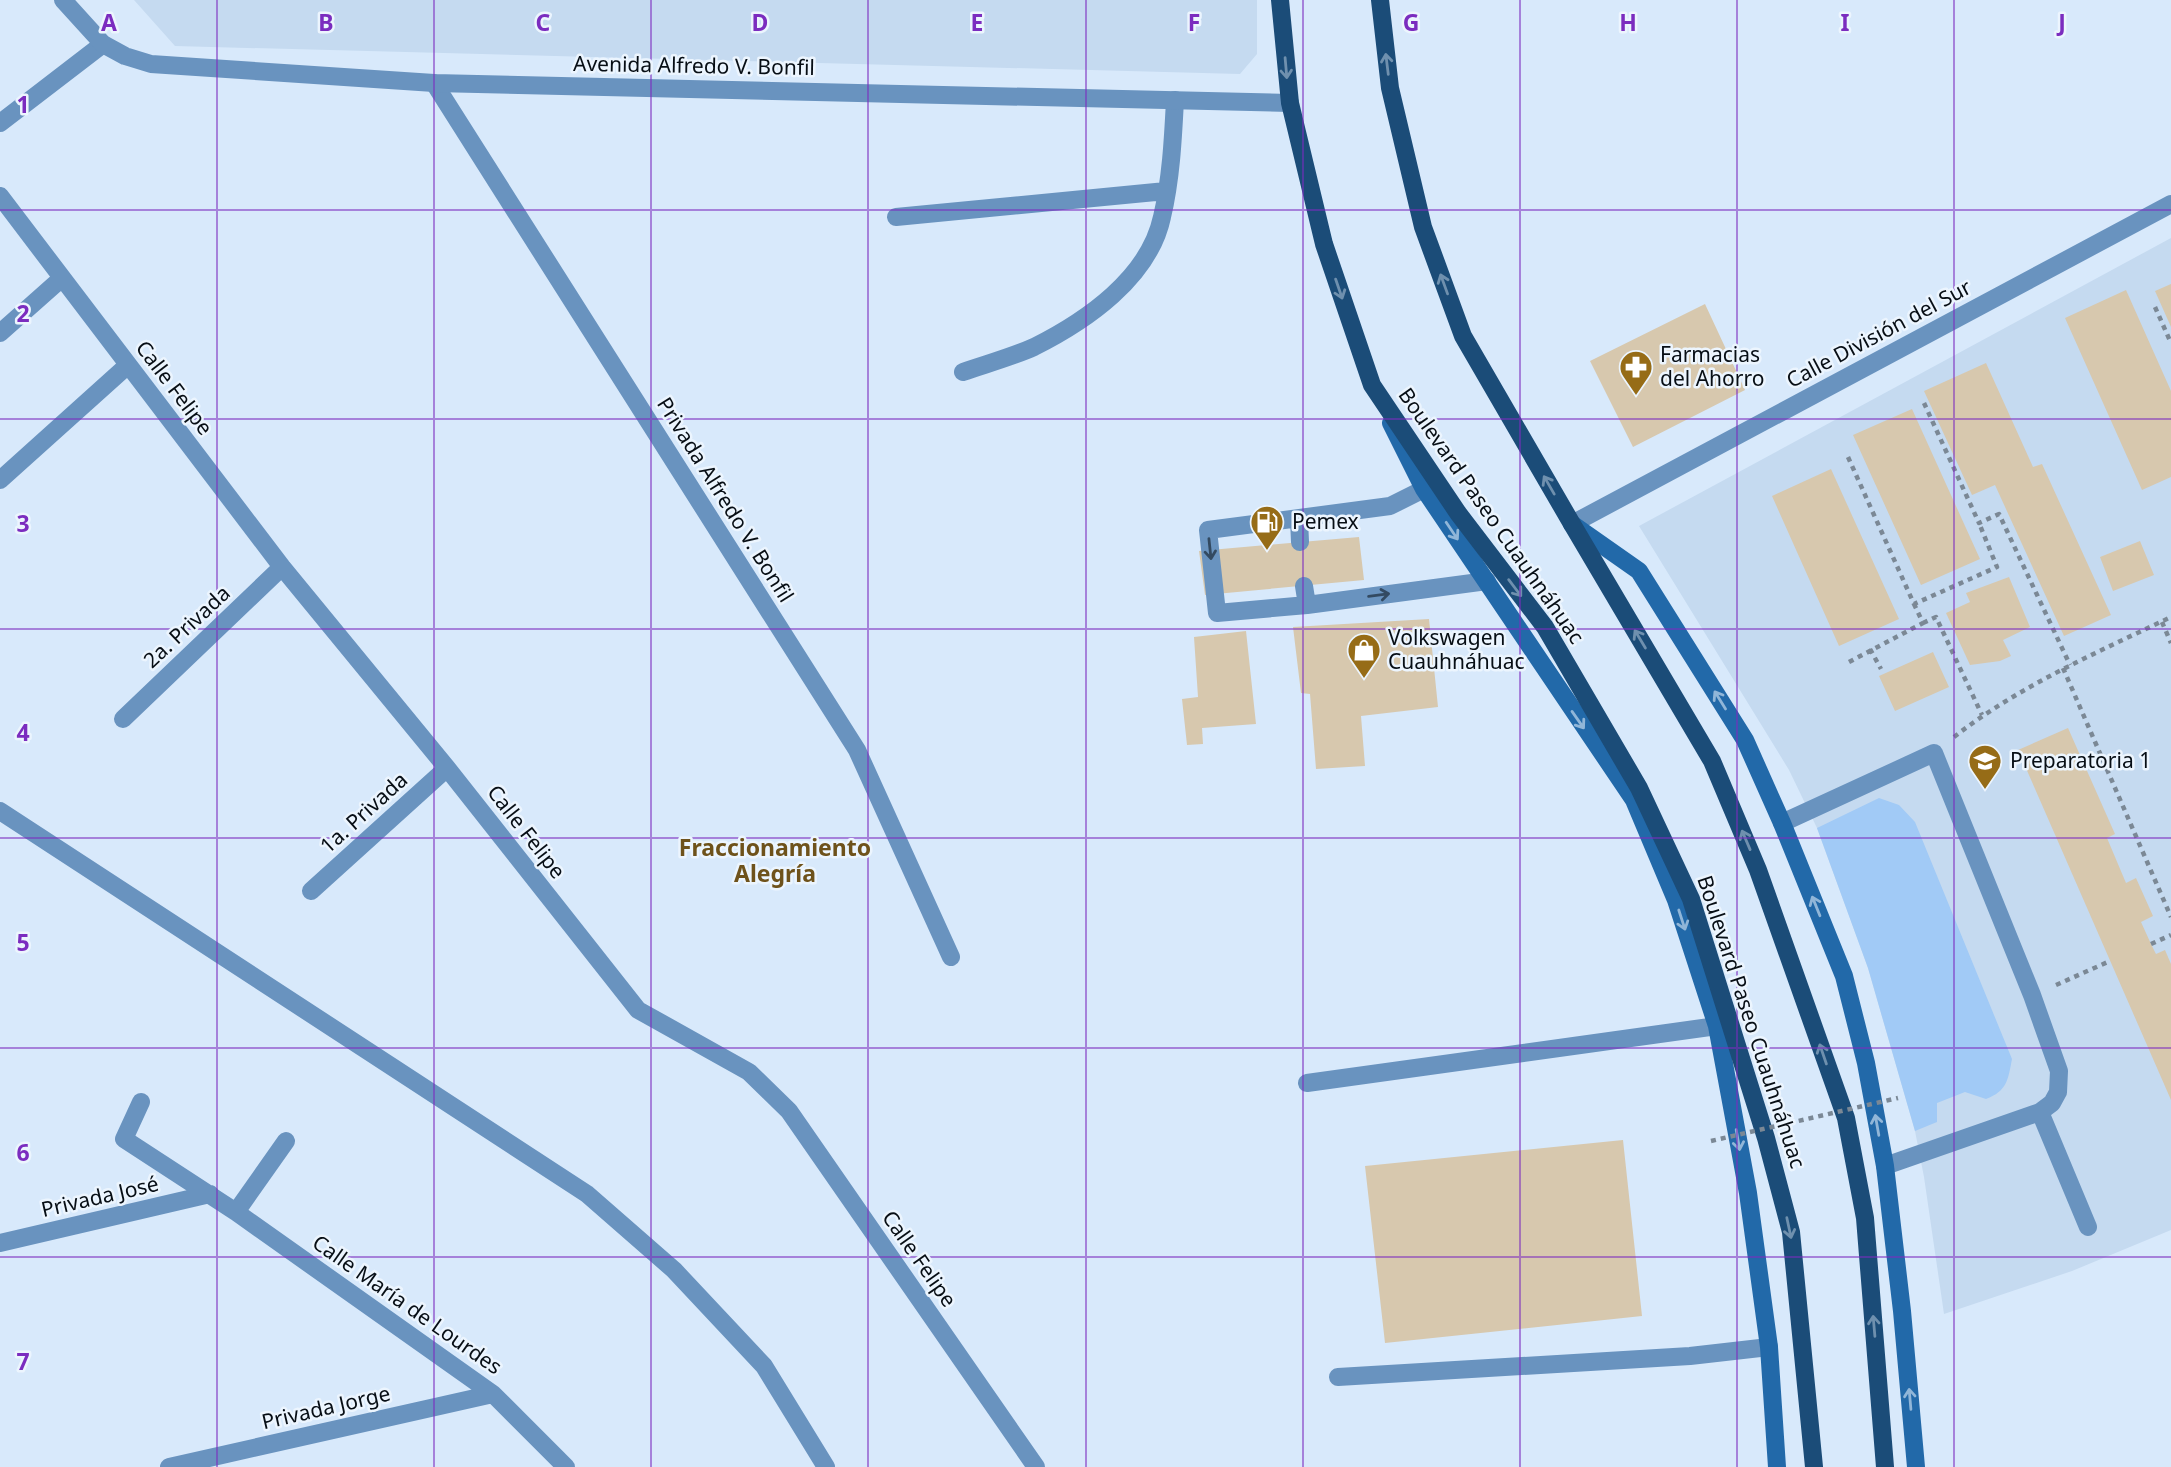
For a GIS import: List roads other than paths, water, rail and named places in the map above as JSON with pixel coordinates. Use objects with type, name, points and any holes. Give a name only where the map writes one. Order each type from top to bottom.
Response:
[{"type":"main road","name":"Boulevard Paseo Cuauhnáhuac","points":[[1280,0],[1290,103],[1324,244],[1372,385],[1424,489],[1634,800],[1676,900],[1717,1026],[1748,1193],[1769,1347],[1777,1467]]},
{"type":"main road","points":[[1380,0],[1390,88],[1427,239],[1463,335],[1712,761],[1758,870],[1846,1118],[1865,1218],[1885,1467]]},
{"type":"main road","name":"Boulevard Paseo Cuauhnáhuac","points":[[1372,385],[1458,513],[1545,628],[1639,788],[1691,898],[1766,1138],[1791,1232],[1814,1467]]},
{"type":"main road","points":[[1572,524],[1639,571],[1745,740],[1782,823],[1843,976],[1866,1063],[1885,1166],[1916,1467]]},
{"type":"street","points":[[0,123],[103,44],[63,0]]},
{"type":"street","name":"Avenida Alfredo V. Bonfil","points":[[103,44],[125,56],[151,64],[433,83],[1290,103]]},
{"type":"street","name":"Privada Alfredo V. Bonfil","points":[[433,83],[857,750],[951,957]]},
{"type":"street","points":[[963,372],[1033,347],[1077,321],[1124,286],[1150,250],[1162,219],[1172,148],[1175,100]]},
{"type":"street","points":[[896,217],[1166,191]]},
{"type":"street","name":"Calle Felipe","points":[[0,196],[282,568],[447,768],[638,1010],[748,1072],[789,1111],[1037,1467]]},
{"type":"street","name":"Calle División del Sur","points":[[1572,524],[2171,204]]},
{"type":"street","points":[[0,333],[62,278]]},
{"type":"street","points":[[0,481],[128,365]]},
{"type":"street","points":[[1424,489],[1390,506],[1208,530],[1217,612],[1307,605],[1487,582]]},
{"type":"street","points":[[1299,519],[1300,542]]},
{"type":"street","name":"2a. Privada","points":[[123,719],[282,568]]},
{"type":"street","points":[[1304,586],[1307,605]]},
{"type":"street","points":[[1782,823],[1934,752],[2032,995],[2059,1071],[2058,1091],[2052,1102],[2040,1112],[1885,1166]]},
{"type":"street","name":"1a. Privada","points":[[311,891],[447,768]]},
{"type":"street","points":[[0,811],[587,1194],[674,1270],[764,1366],[826,1467]]},
{"type":"street","points":[[1307,1083],[1717,1026]]},
{"type":"street","name":"Calle María de Lourdes","points":[[141,1102],[124,1139],[210,1194],[494,1394],[566,1467]]},
{"type":"street","points":[[2040,1112],[2088,1227]]},
{"type":"street","points":[[236,1212],[286,1141]]},
{"type":"street","name":"Privada José","points":[[0,1243],[210,1194]]},
{"type":"street","points":[[1338,1377],[1690,1356],[1769,1347]]},
{"type":"street","name":"Privada Jorge","points":[[169,1467],[494,1394]]},
{"type":"place","name":"Farmacias del Ahorro","points":[[1636,397]]},
{"type":"place","name":"Pemex","points":[[1267,552]]},
{"type":"place","name":"Volkswagen Cuauhnáhuac","points":[[1364,680]]},
{"type":"place","name":"Preparatoria 1","points":[[1985,791]]},
{"type":"district","name":"Fraccionamiento Alegría","points":[[775,861]]}]
